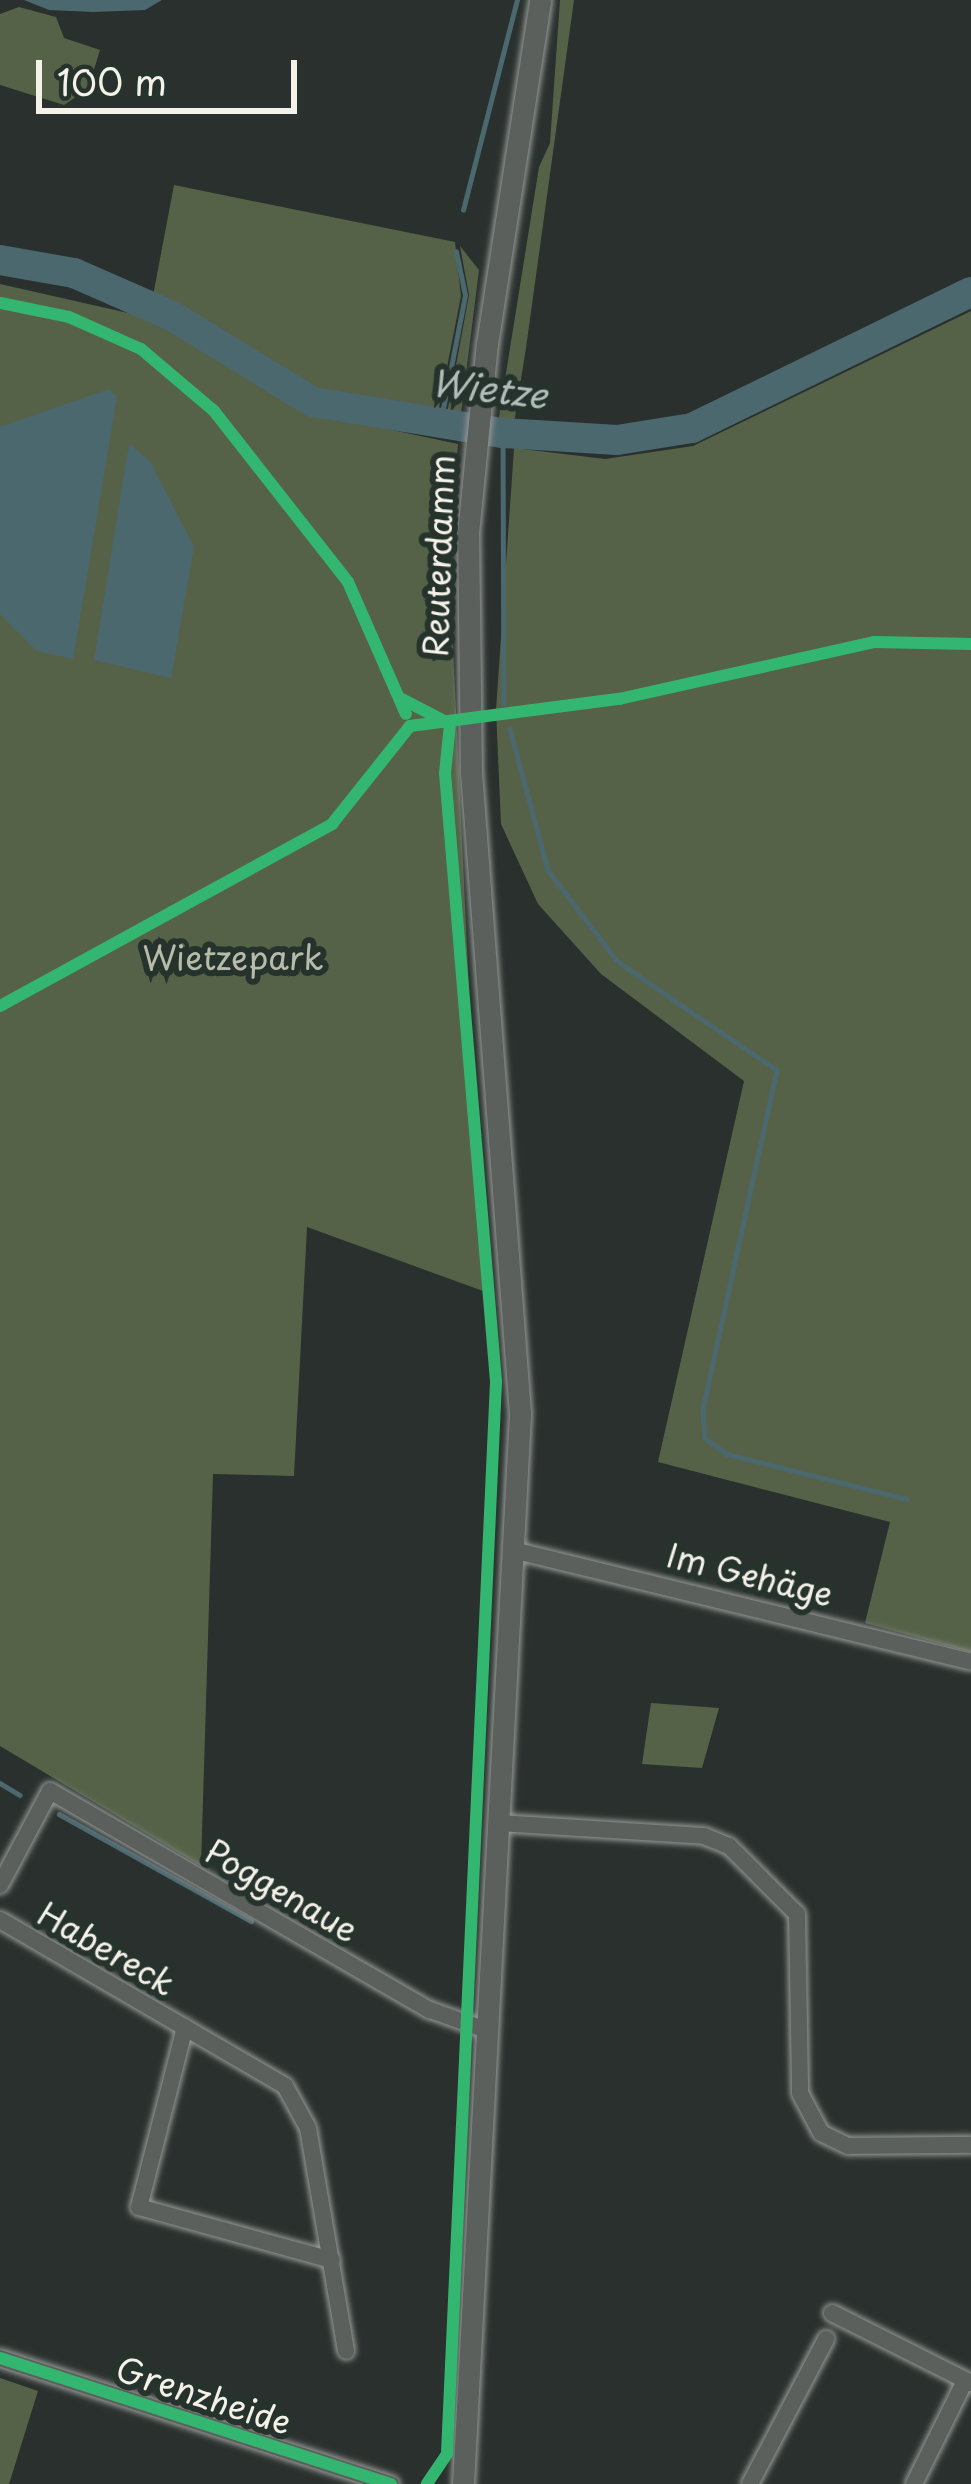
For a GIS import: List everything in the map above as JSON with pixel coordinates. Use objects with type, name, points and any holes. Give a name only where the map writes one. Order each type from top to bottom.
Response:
[{"type":"street","name":"Reuterdamm","points":[[463,2484],[513,1550],[518,1356],[468,700],[473,453],[540,0]]},
{"type":"street","name":"Im Gehäge","points":[[513,1550],[971,1662]]},
{"type":"street","name":"Poggenaue","points":[[0,1885],[50,1791],[430,2010],[486,2030]]},
{"type":"street","points":[[499,1823],[704,1836],[729,1846],[797,1915],[800,2093],[821,2133],[848,2146],[971,2145]]},
{"type":"street","name":"Habereck","points":[[0,1920],[285,2086],[301,2108],[346,2351]]},
{"type":"street","name":"Habereck","points":[[185,2027],[139,2207],[332,2260]]},
{"type":"street","points":[[832,2313],[968,2382],[914,2484]]},
{"type":"street","points":[[750,2484],[826,2339]]},
{"type":"street","name":"Grenzheide","points":[[0,2359],[391,2484]]},
{"type":"green space","points":[[560,0],[574,0],[526,348],[514,423],[498,423],[539,167],[550,143]]},
{"type":"green space","points":[[19,7],[56,17],[64,38],[100,50],[88,89],[64,105],[0,85],[0,14]]},
{"type":"green space","points":[[174,185],[455,242],[461,296],[438,413],[316,395],[152,301]]},
{"type":"green space","points":[[460,246],[479,270],[461,413],[447,414],[469,295]]},
{"type":"green space","name":"Wietzepark","points":[[0,284],[159,320],[303,411],[458,444],[449,561],[483,1291],[307,1227],[294,1476],[213,1474],[201,1866],[0,1746]]},
{"type":"green space","points":[[971,311],[971,1652],[865,1623],[890,1522],[658,1462],[744,1081],[601,974],[538,904],[501,824],[496,710],[514,448],[605,459],[693,446]]},
{"type":"green space","points":[[651,1703],[719,1708],[702,1768],[642,1764]]},
{"type":"green space","points":[[0,2378],[38,2391],[9,2484],[0,2484]]},
{"type":"water","points":[[24,0],[162,0],[145,10],[93,12],[49,10]]},
{"type":"water","points":[[109,389],[117,397],[73,659],[37,651],[0,614],[0,427]]},
{"type":"water","points":[[129,444],[150,461],[194,547],[171,678],[94,660]]},
{"type":"waterway","points":[[463,210],[517,0]]},
{"type":"waterway","points":[[440,424],[465,295],[456,252]]},
{"type":"waterway","name":"Wietze","points":[[0,260],[74,273],[172,316],[313,402],[503,433],[617,440],[692,428],[971,292]]},
{"type":"waterway","points":[[503,433],[504,703]]},
{"type":"waterway","points":[[510,729],[548,870],[617,961],[777,1070],[703,1409],[705,1438],[727,1454],[906,1499]]},
{"type":"waterway","points":[[0,1783],[20,1795]]},
{"type":"waterway","points":[[59,1814],[251,1921]]},
{"type":"cycle path","points":[[0,303],[69,317],[141,349],[214,411],[348,582],[406,714]]},
{"type":"cycle path","points":[[0,1006],[332,824],[410,726],[619,699],[874,642],[971,644]]},
{"type":"cycle path","points":[[400,698],[450,724],[445,773],[496,1382],[447,2454],[427,2484]]},
{"type":"cycle path","points":[[0,2358],[391,2484]]}]
